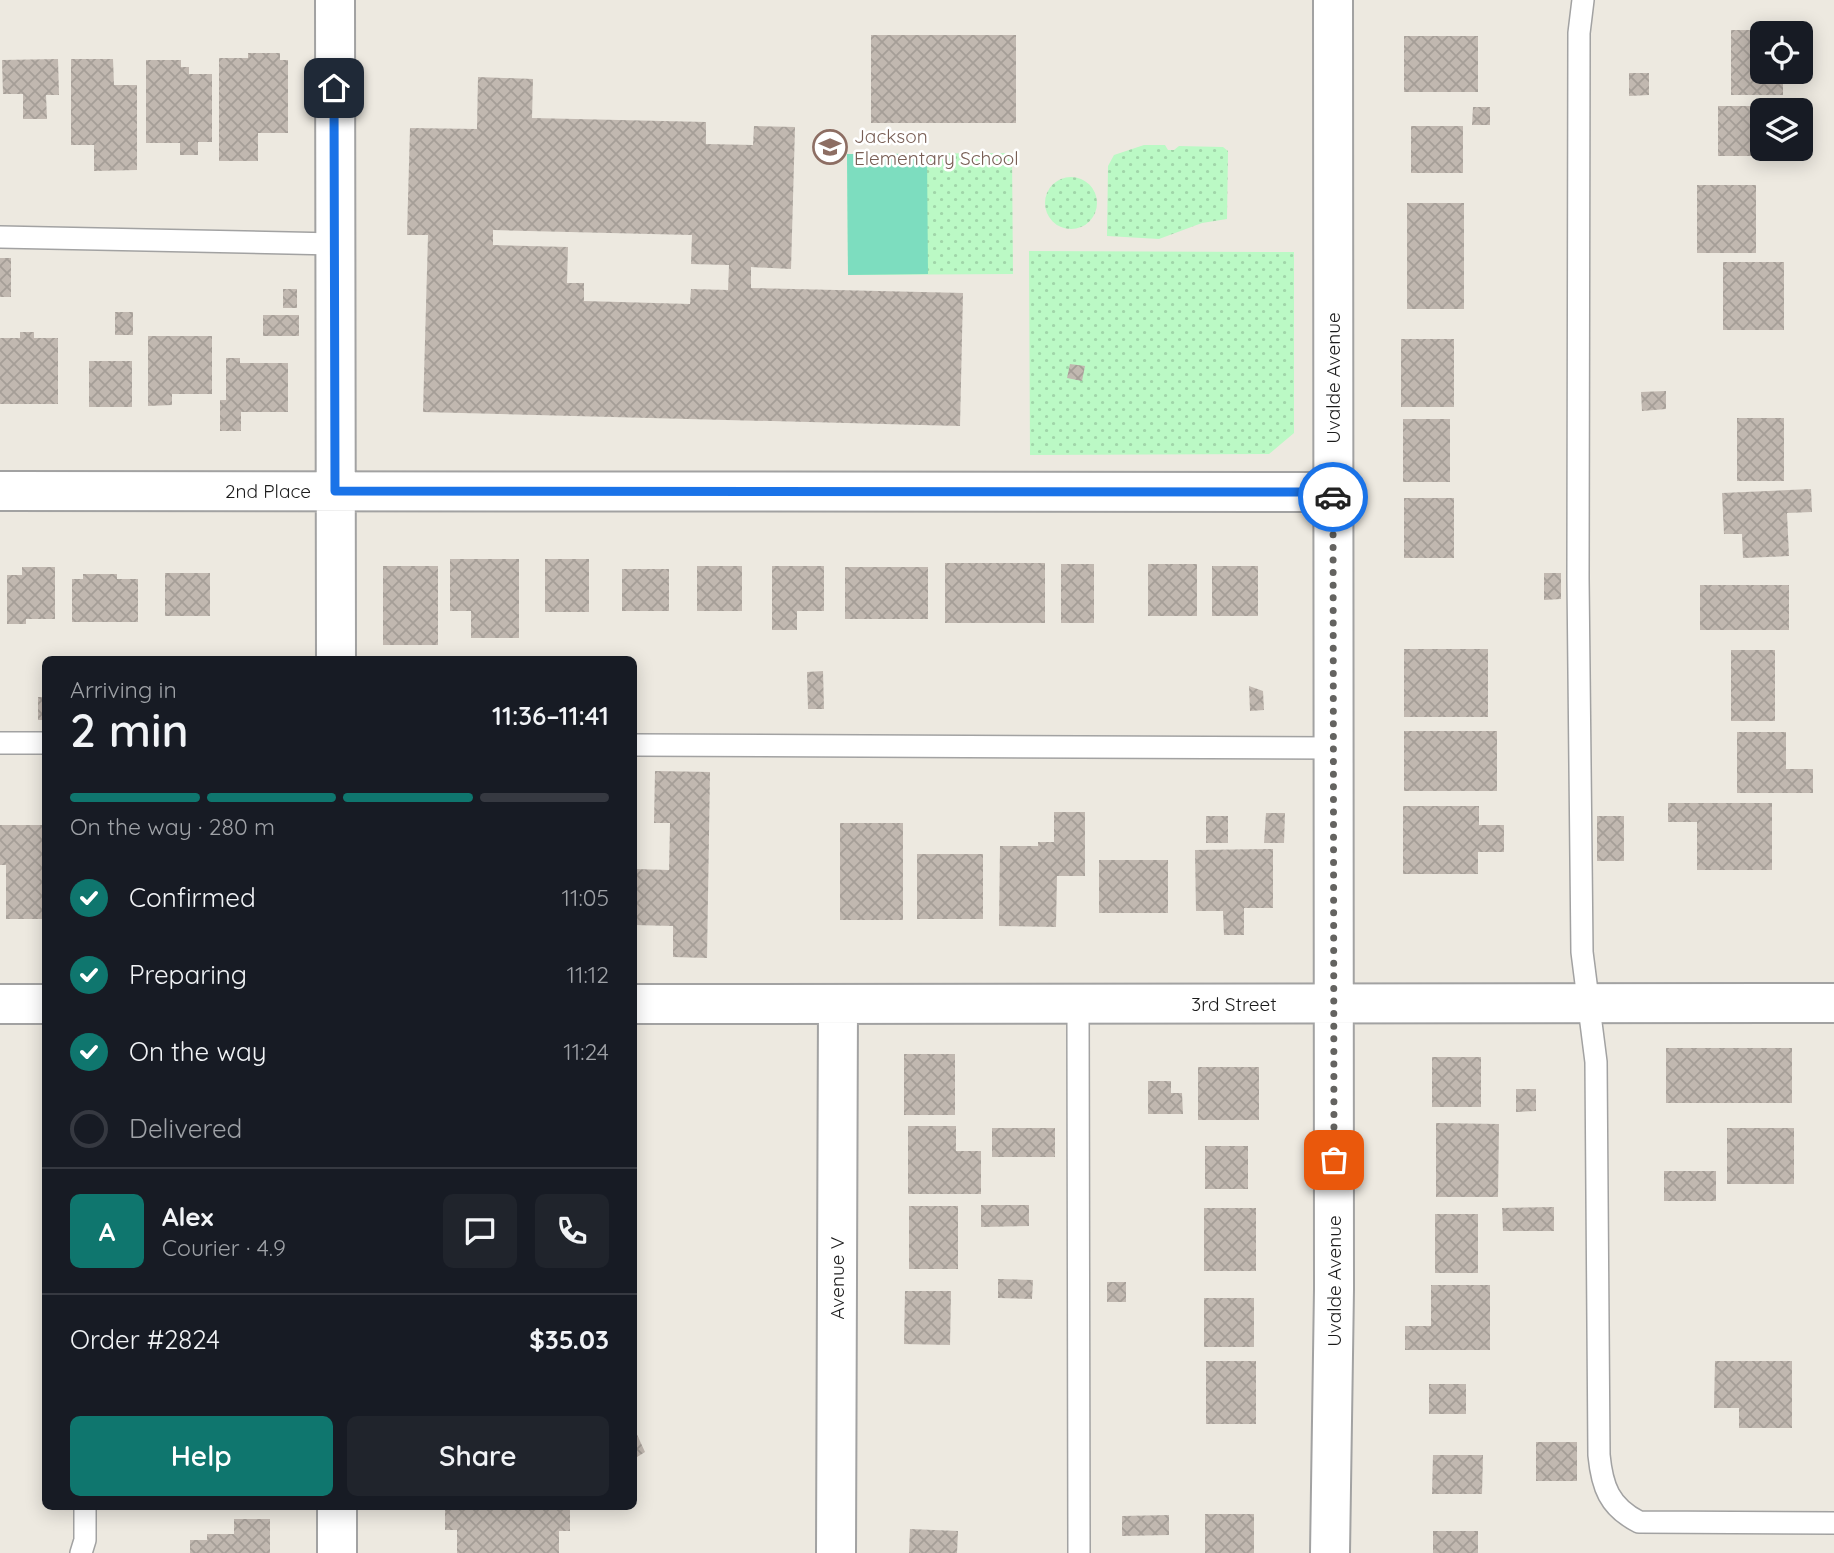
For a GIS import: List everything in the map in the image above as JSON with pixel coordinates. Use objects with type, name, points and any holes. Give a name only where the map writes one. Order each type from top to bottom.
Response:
[{"type":"street","points":[[335,0],[335,656]]},
{"type":"street","name":"Uvalde Avenue","points":[[1330,1553],[1334,1289],[1333,0]]},
{"type":"street","name":"2nd Place","points":[[0,491],[1333,492]]},
{"type":"street","name":"3rd Street","points":[[637,1004],[1834,1003]]},
{"type":"street","points":[[0,1004],[42,1004]]},
{"type":"street","name":"Avenue V","points":[[836,1553],[838,1004]]},
{"type":"street","points":[[337,1510],[337,1553]]},
{"type":"lane","points":[[1583,0],[1579,47],[1578,592],[1582,953],[1591,1003],[1596,1062],[1599,1455],[1602,1481],[1609,1498],[1621,1513],[1639,1522],[1834,1523]]},
{"type":"lane","points":[[0,237],[335,244]]},
{"type":"lane","points":[[0,743],[42,743]]},
{"type":"lane","points":[[637,744],[1334,748]]},
{"type":"lane","points":[[1078,1004],[1079,1553]]},
{"type":"lane","points":[[81,1553],[85,1540],[85,1510]]},
{"type":"green space","points":[[1144,145],[1165,145],[1168,150],[1179,146],[1223,147],[1228,151],[1227,219],[1202,223],[1159,239],[1107,236],[1108,166],[1114,155]]},
{"type":"green space","points":[[1012,153],[1013,274],[848,275],[847,154]]},
{"type":"green space","points":[[847,154],[927,154],[928,274],[848,275]]},
{"type":"green space","points":[[1071,177],[1081,179],[1089,185],[1095,193],[1095,213],[1089,221],[1081,227],[1071,229],[1061,227],[1053,221],[1047,213],[1045,203],[1047,193],[1053,185],[1061,179]]},
{"type":"green space","points":[[1029,251],[1294,252],[1294,433],[1269,454],[1030,455]]},
{"type":"building","points":[[1731,30],[1750,30],[1750,84],[1783,84],[1783,95],[1731,95]]},
{"type":"building","points":[[871,35],[1016,35],[1016,123],[871,123]]},
{"type":"building","points":[[1404,36],[1478,36],[1478,92],[1404,92]]},
{"type":"building","points":[[248,53],[280,53],[280,60],[288,60],[288,133],[258,133],[258,161],[219,161],[219,58],[248,58]]},
{"type":"building","points":[[58,59],[59,95],[46,95],[47,119],[23,119],[23,94],[3,94],[2,60]]},
{"type":"building","points":[[71,59],[113,59],[114,85],[137,85],[137,170],[94,171],[94,145],[71,145]]},
{"type":"building","points":[[146,60],[181,60],[181,67],[189,67],[189,74],[212,74],[212,142],[198,142],[198,155],[180,155],[180,143],[146,143]]},
{"type":"building","points":[[1629,73],[1649,73],[1649,95],[1629,96]]},
{"type":"building","points":[[478,77],[533,79],[532,118],[706,122],[706,144],[753,145],[754,126],[795,127],[791,269],[751,267],[751,288],[963,293],[960,426],[423,412],[428,235],[407,235],[410,128],[477,129]],"holes":[[[493,230],[692,235],[691,264],[729,265],[728,290],[691,289],[690,304],[584,301],[584,283],[567,283],[568,247],[493,245]]]},
{"type":"building","points":[[1718,106],[1750,106],[1750,156],[1718,156]]},
{"type":"building","points":[[1473,107],[1490,107],[1490,125],[1472,125]]},
{"type":"building","points":[[1411,126],[1463,126],[1463,173],[1411,173]]},
{"type":"building","points":[[1697,185],[1756,185],[1756,253],[1697,253]]},
{"type":"building","points":[[1407,203],[1464,203],[1464,309],[1407,309]]},
{"type":"building","points":[[0,258],[11,258],[11,297],[0,297]]},
{"type":"building","points":[[1723,262],[1784,262],[1784,330],[1723,330]]},
{"type":"building","points":[[283,289],[297,289],[297,308],[283,308]]},
{"type":"building","points":[[115,312],[133,312],[133,335],[115,335]]},
{"type":"building","points":[[263,315],[299,315],[299,336],[263,336]]},
{"type":"building","points":[[20,332],[34,332],[34,338],[58,338],[58,404],[0,404],[0,338],[20,338]]},
{"type":"building","points":[[148,336],[212,336],[212,394],[172,394],[172,405],[148,406]]},
{"type":"building","points":[[1401,339],[1454,339],[1454,407],[1401,407]]},
{"type":"building","points":[[226,358],[240,358],[240,363],[288,363],[288,412],[241,412],[241,431],[220,431],[220,400],[226,400]]},
{"type":"building","points":[[89,361],[132,361],[132,407],[89,407]]},
{"type":"building","points":[[1070,364],[1085,366],[1082,381],[1067,378]]},
{"type":"building","points":[[1666,391],[1666,409],[1642,411],[1641,392]]},
{"type":"building","points":[[1737,418],[1784,418],[1784,481],[1737,481]]},
{"type":"building","points":[[1403,419],[1450,419],[1450,482],[1403,482]]},
{"type":"building","points":[[1811,489],[1812,512],[1787,513],[1789,556],[1743,558],[1742,534],[1724,534],[1722,493]]},
{"type":"building","points":[[1404,498],[1454,498],[1454,558],[1404,558]]},
{"type":"building","points":[[450,559],[519,559],[519,638],[471,638],[471,611],[450,611]]},
{"type":"building","points":[[545,559],[589,559],[589,612],[545,612]]},
{"type":"building","points":[[945,563],[1045,563],[1045,623],[945,623]]},
{"type":"building","points":[[1061,564],[1094,564],[1094,623],[1061,623]]},
{"type":"building","points":[[1148,564],[1197,564],[1197,616],[1148,616]]},
{"type":"building","points":[[383,566],[438,566],[438,645],[383,645]]},
{"type":"building","points":[[697,566],[742,566],[742,611],[697,611]]},
{"type":"building","points":[[772,566],[824,566],[824,611],[797,611],[797,630],[772,630]]},
{"type":"building","points":[[1212,566],[1258,566],[1258,616],[1212,616]]},
{"type":"building","points":[[22,567],[55,567],[55,619],[26,619],[26,624],[7,624],[7,575],[22,575]]},
{"type":"building","points":[[845,567],[928,567],[928,619],[845,619]]},
{"type":"building","points":[[622,569],[669,569],[669,611],[622,611]]},
{"type":"building","points":[[165,573],[210,573],[210,616],[165,616]]},
{"type":"building","points":[[1544,573],[1561,573],[1561,599],[1544,600]]},
{"type":"building","points":[[83,574],[117,574],[117,579],[138,579],[138,622],[72,622],[72,579],[83,579]]},
{"type":"building","points":[[1700,585],[1789,585],[1789,630],[1700,630]]},
{"type":"building","points":[[1404,649],[1488,649],[1488,717],[1404,717]]},
{"type":"building","points":[[1731,650],[1775,650],[1775,721],[1731,721]]},
{"type":"building","points":[[823,671],[824,709],[808,709],[807,672]]},
{"type":"building","points":[[1249,686],[1263,691],[1264,710],[1250,711]]},
{"type":"building","points":[[38,697],[42,697],[42,720],[38,720]]},
{"type":"building","points":[[1404,731],[1497,731],[1497,791],[1404,791]]},
{"type":"building","points":[[1737,732],[1786,732],[1786,769],[1813,769],[1813,793],[1737,793]]},
{"type":"building","points":[[655,771],[710,772],[707,958],[673,957],[673,926],[637,925],[637,869],[669,870],[670,823],[654,823]]},
{"type":"building","points":[[1668,803],[1772,803],[1772,870],[1697,870],[1697,822],[1668,822]]},
{"type":"building","points":[[1403,806],[1479,806],[1479,825],[1504,825],[1504,852],[1478,852],[1478,874],[1403,874]]},
{"type":"building","points":[[1054,812],[1085,812],[1085,876],[1057,876],[1056,927],[999,926],[1000,846],[1038,846],[1038,842],[1054,842]]},
{"type":"building","points":[[1266,813],[1285,813],[1284,843],[1264,843]]},
{"type":"building","points":[[1206,816],[1228,816],[1228,843],[1206,843]]},
{"type":"building","points":[[1597,816],[1624,816],[1624,861],[1597,861]]},
{"type":"building","points":[[840,823],[903,823],[903,920],[840,920]]},
{"type":"building","points":[[0,825],[42,825],[42,919],[6,919],[6,865],[0,865]]},
{"type":"building","points":[[1273,849],[1273,908],[1244,908],[1244,935],[1224,935],[1223,911],[1196,911],[1195,850]]},
{"type":"building","points":[[917,854],[983,854],[983,919],[917,919]]},
{"type":"building","points":[[1099,860],[1168,860],[1168,913],[1099,913]]},
{"type":"building","points":[[1666,1048],[1792,1048],[1792,1103],[1666,1103]]},
{"type":"building","points":[[904,1054],[955,1054],[955,1115],[904,1115]]},
{"type":"building","points":[[1432,1057],[1481,1057],[1481,1107],[1432,1107]]},
{"type":"building","points":[[1198,1067],[1259,1067],[1259,1120],[1198,1120]]},
{"type":"building","points":[[1148,1081],[1171,1081],[1171,1093],[1182,1093],[1183,1114],[1148,1114]]},
{"type":"building","points":[[1516,1089],[1536,1089],[1536,1111],[1516,1112]]},
{"type":"building","points":[[1436,1123],[1499,1124],[1498,1197],[1436,1197]]},
{"type":"building","points":[[908,1126],[956,1126],[956,1151],[981,1151],[981,1194],[908,1194]]},
{"type":"building","points":[[992,1128],[1055,1128],[1055,1157],[992,1157]]},
{"type":"building","points":[[1727,1128],[1794,1128],[1794,1184],[1727,1184]]},
{"type":"building","points":[[1205,1146],[1248,1146],[1248,1189],[1205,1189]]},
{"type":"building","points":[[1664,1171],[1716,1171],[1716,1201],[1664,1201]]},
{"type":"building","points":[[981,1205],[1029,1205],[1029,1226],[981,1227]]},
{"type":"building","points":[[909,1206],[958,1206],[958,1269],[909,1269]]},
{"type":"building","points":[[1554,1207],[1554,1231],[1503,1231],[1502,1208]]},
{"type":"building","points":[[1204,1208],[1256,1208],[1256,1271],[1204,1271]]},
{"type":"building","points":[[1435,1214],[1478,1214],[1478,1273],[1435,1273]]},
{"type":"building","points":[[998,1279],[1033,1280],[1032,1299],[998,1298]]},
{"type":"building","points":[[1107,1282],[1126,1282],[1126,1302],[1107,1302]]},
{"type":"building","points":[[1431,1285],[1490,1285],[1490,1350],[1405,1350],[1405,1326],[1431,1326]]},
{"type":"building","points":[[905,1291],[951,1291],[950,1345],[904,1344]]},
{"type":"building","points":[[1204,1298],[1254,1298],[1254,1347],[1204,1347]]},
{"type":"building","points":[[1206,1361],[1256,1361],[1256,1424],[1206,1424]]},
{"type":"building","points":[[1715,1361],[1792,1361],[1792,1428],[1739,1428],[1739,1408],[1714,1408]]},
{"type":"building","points":[[1429,1384],[1466,1384],[1466,1414],[1429,1414]]},
{"type":"building","points":[[637,1435],[645,1452],[637,1457]]},
{"type":"building","points":[[1536,1442],[1577,1442],[1577,1481],[1536,1481]]},
{"type":"building","points":[[1433,1455],[1483,1455],[1482,1494],[1432,1494]]},
{"type":"building","points":[[445,1510],[570,1510],[570,1531],[559,1531],[559,1553],[457,1553],[457,1530],[445,1530]]},
{"type":"building","points":[[1205,1514],[1254,1514],[1254,1553],[1205,1553]]},
{"type":"building","points":[[1169,1515],[1169,1535],[1122,1536],[1122,1516]]},
{"type":"building","points":[[234,1519],[270,1519],[270,1553],[190,1553],[190,1540],[207,1540],[207,1534],[234,1534]]},
{"type":"building","points":[[910,1529],[958,1531],[957,1553],[909,1553]]},
{"type":"building","points":[[1433,1531],[1478,1531],[1478,1553],[1433,1553]]},
{"type":"way so far","points":[[1333,497],[1334,1160]]},
{"type":"place","name":"Jackson Elementary School","points":[[830,147]]},
{"type":"route","points":[[334,88],[335,491],[1333,492],[1333,497]]}]
